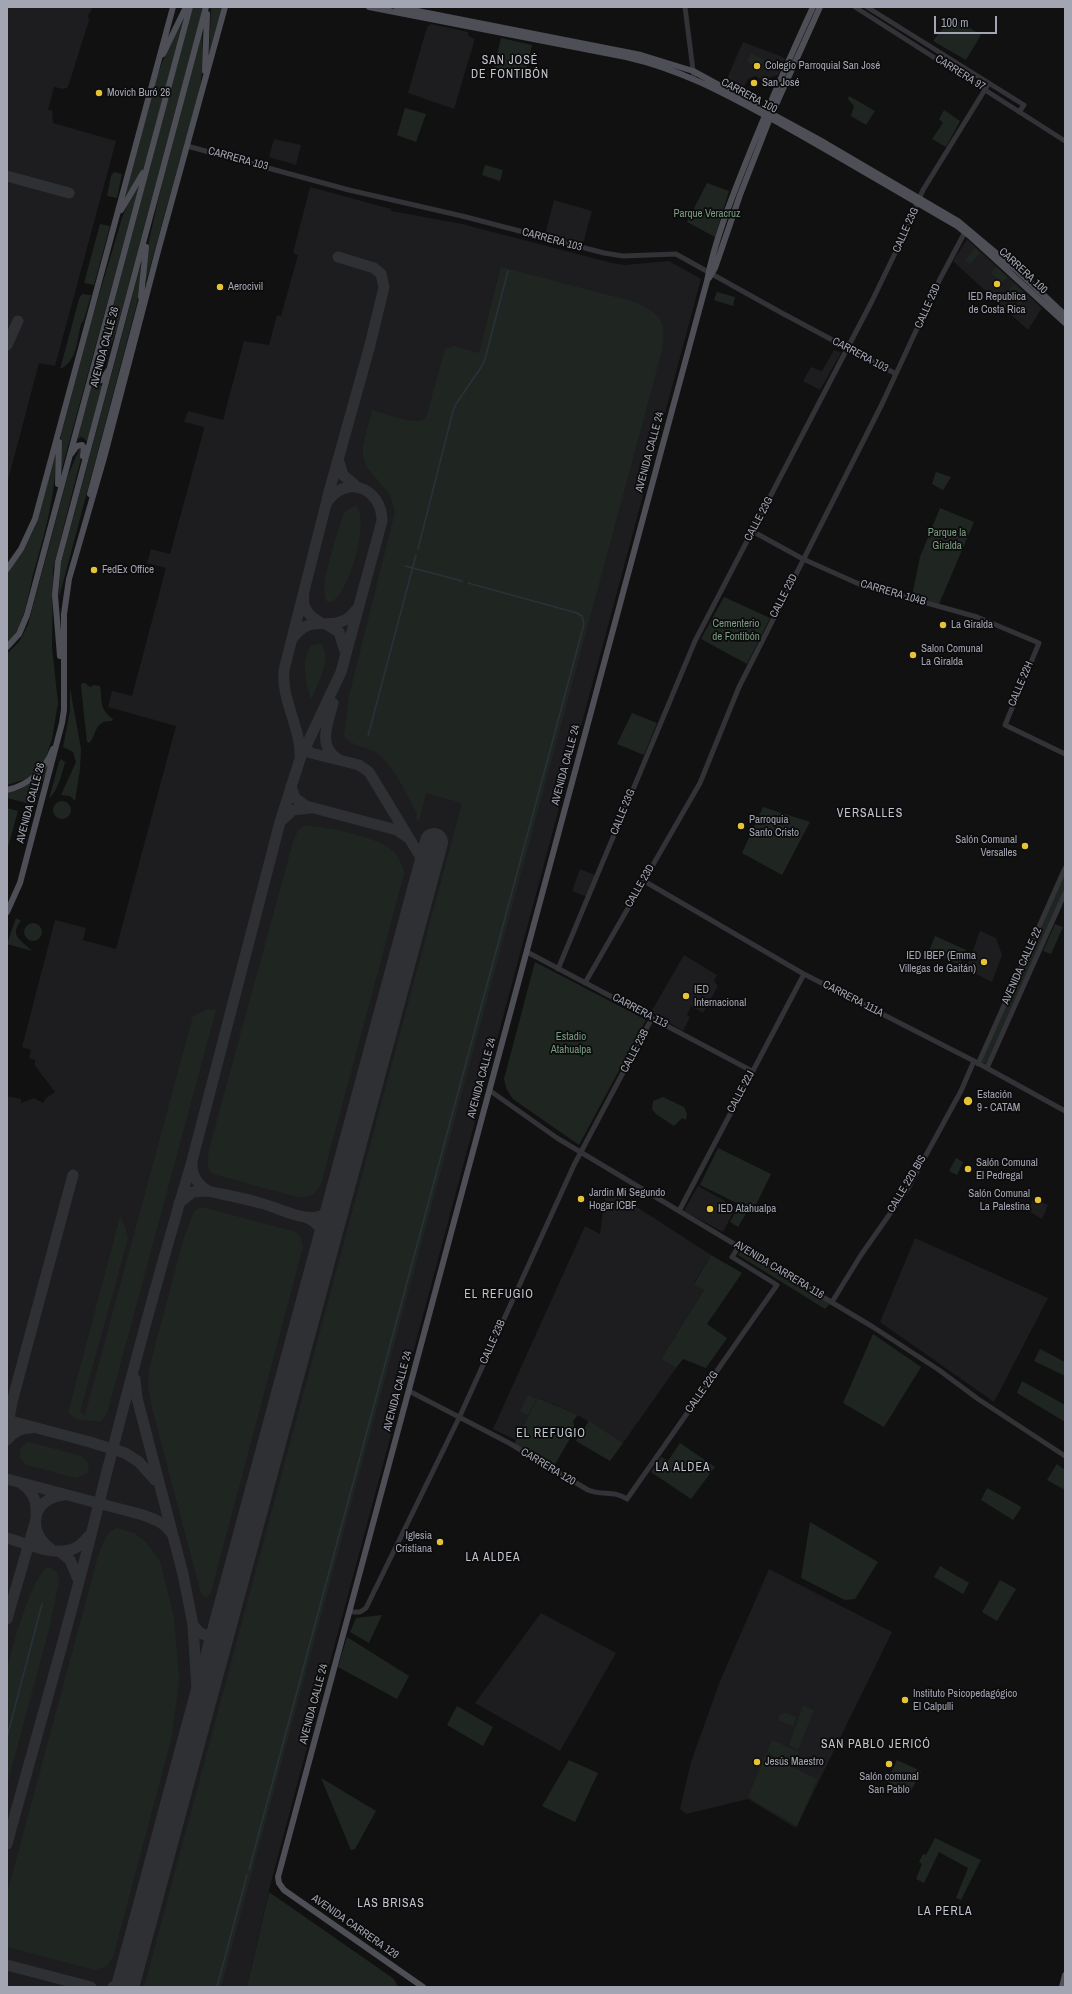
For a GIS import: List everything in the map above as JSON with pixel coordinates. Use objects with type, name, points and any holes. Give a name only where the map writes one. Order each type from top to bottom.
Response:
[{"type":"main road","name":"AVENIDA CALLE 26","points":[[7,569],[21,549],[32,528],[59,434],[173,7]]},
{"type":"main road","points":[[156,70],[186,7]]},
{"type":"main road","name":"AVENIDA CALLE 26","points":[[7,647],[19,634],[25,622],[190,7]]},
{"type":"main road","name":"AVENIDA CALLE 26","points":[[64,696],[55,605],[55,575],[154,199],[207,7]]},
{"type":"main road","points":[[203,88],[207,7]]},
{"type":"main road","name":"AVENIDA CALLE 26","points":[[81,533],[102,464],[225,7]]},
{"type":"main road","name":"CARRERA 100","points":[[370,7],[640,60],[693,74]]},
{"type":"main road","name":"CARRERA 100","points":[[397,7],[641,55],[693,74],[769,115],[966,229],[1020,273],[1065,315]]},
{"type":"main road","name":"AVENIDA CALLE 24","points":[[769,115],[812,7]]},
{"type":"main road","name":"AVENIDA CALLE 24","points":[[278,1881],[707,281],[734,192],[820,7]]},
{"type":"main road","points":[[113,232],[123,206],[148,165]]},
{"type":"main road","points":[[138,313],[143,286],[144,253],[154,199]]},
{"type":"main road","name":"CARRERA 100","points":[[966,229],[1065,323]]},
{"type":"main road","name":"AVENIDA CALLE 26","points":[[7,912],[20,883],[60,734],[64,696],[64,602],[99,456],[138,313],[158,252]]},
{"type":"main road","points":[[103,330],[95,375],[96,380],[102,380],[111,364]]},
{"type":"main road","points":[[55,506],[58,479],[59,434]]},
{"type":"main road","points":[[67,461],[77,446],[84,446],[80,478]]},
{"type":"main road","points":[[7,790],[17,787],[35,776],[49,758],[60,734]]},
{"type":"main road","name":"AVENIDA CARRERA 129","points":[[278,1881],[284,1890],[424,1987]]},
{"type":"main road","points":[[1062,1987],[1065,1975]]},
{"type":"street","points":[[685,7],[693,74]]},
{"type":"street","name":"CARRERA 97","points":[[854,7],[1065,141]]},
{"type":"street","name":"CARRERA 97","points":[[867,7],[1024,105],[1019,112]]},
{"type":"street","name":"CALLE 23G","points":[[558,969],[683,667],[872,301],[918,201],[989,83]]},
{"type":"street","name":"CARRERA 103","points":[[187,146],[349,190],[462,216],[604,253],[623,256],[676,254],[896,374]]},
{"type":"street","name":"CALLE 23D","points":[[584,983],[700,783],[739,687],[896,374],[940,279],[966,229]]},
{"type":"street","name":"CARRERA 104B","points":[[752,532],[803,559],[859,584],[977,617],[1039,643]]},
{"type":"street","name":"CALLE 22H","points":[[1039,643],[1004,725],[1065,754]]},
{"type":"street","name":"AVENIDA CALLE 22","points":[[976,1062],[1065,868]]},
{"type":"street","name":"CARRERA 111A","points":[[644,880],[804,974],[976,1062],[1065,1111]]},
{"type":"street","name":"AVENIDA CALLE 22","points":[[987,1068],[1065,893]]},
{"type":"street","name":"CARRERA 113","points":[[527,952],[752,1072]]},
{"type":"street","name":"CALLE 22J","points":[[679,1211],[804,974]]},
{"type":"street","name":"CALLE 23B","points":[[350,1612],[360,1612],[366,1608],[459,1418],[581,1152],[652,1018]]},
{"type":"street","name":"CALLE 22D BIS","points":[[832,1302],[916,1175],[930,1146],[976,1062]]},
{"type":"street","name":"AVENIDA CARRERA 116","points":[[489,1090],[581,1152],[888,1337],[978,1399],[1065,1456]]},
{"type":"street","name":"CALLE 22G","points":[[627,1499],[777,1285],[732,1256],[739,1246]]},
{"type":"street","name":"CARRERA 120","points":[[409,1391],[509,1443],[588,1490],[599,1493],[617,1493],[627,1499]]},
{"type":"shaded area","points":[[7,7],[93,7],[88,16],[89,20],[68,87],[64,89],[54,87],[48,110],[52,110],[53,123],[116,141],[55,366],[39,363],[7,484]]},
{"type":"shaded area","points":[[431,24],[468,32],[468,35],[474,39],[454,109],[408,93],[427,27]]},
{"type":"shaded area","name":"Colegio Parroquial San José","points":[[743,42],[785,58],[778,75],[762,80],[755,76],[748,79],[744,87],[738,89],[725,83]]},
{"type":"shaded area","points":[[274,139],[301,145],[296,165],[269,157]]},
{"type":"shaded area","points":[[310,187],[391,209],[391,211],[462,224],[612,263],[625,265],[669,261],[701,279],[271,1882],[247,1987],[7,1987],[7,1096],[21,1099],[21,1103],[34,1098],[43,1103],[46,1098],[55,1092],[35,1066],[35,1060],[29,1058],[31,1050],[22,1047],[55,920],[86,928],[83,940],[116,949],[176,726],[108,707],[112,691],[132,696],[166,568],[147,563],[151,549],[170,554],[204,429],[204,427],[184,422],[188,411],[223,420],[244,341],[269,345],[277,315],[281,316],[298,255],[293,253]]},
{"type":"shaded area","points":[[554,200],[592,211],[583,244],[549,235],[546,231]]},
{"type":"shaded area","name":"IED Republica de Costa Rica","points":[[967,239],[1042,308],[1028,330],[953,261]]},
{"type":"shaded area","points":[[834,350],[841,353],[820,390],[803,381],[811,367],[822,371]]},
{"type":"shaded area","points":[[580,869],[595,875],[587,897],[572,891]]},
{"type":"shaded area","name":"IED IBEP (Emma Villegas de Gaitán)","points":[[980,931],[996,938],[1002,955],[992,982],[966,969]]},
{"type":"shaded area","name":"IED Internacional","points":[[684,955],[717,975],[714,981],[718,986],[703,1013],[691,1006],[687,1015],[690,1017],[683,1031],[651,1012]]},
{"type":"shaded area","name":"IED Atahualpa","points":[[698,1186],[736,1207],[723,1232],[684,1211]]},
{"type":"shaded area","points":[[606,1187],[711,1255],[694,1283],[704,1290],[661,1359],[676,1368],[623,1443],[578,1415],[539,1398],[516,1440],[493,1429],[585,1226],[600,1234]]},
{"type":"shaded area","points":[[1033,1199],[1048,1205],[1042,1219],[1028,1211]]},
{"type":"shaded area","points":[[915,1238],[1048,1298],[994,1402],[880,1322]]},
{"type":"shaded area","points":[[769,1569],[892,1632],[796,1828],[748,1799],[686,1814],[680,1809],[691,1762],[720,1681]]},
{"type":"shaded area","points":[[541,1613],[616,1653],[560,1751],[475,1703]]},
{"type":"green space","points":[[193,7],[203,7],[117,328],[98,378],[97,376],[111,313]]},
{"type":"green space","points":[[211,7],[222,7],[209,55]]},
{"type":"green space","points":[[952,17],[981,35],[966,60],[933,41]]},
{"type":"green space","points":[[184,19],[144,168],[123,200],[158,73],[166,53]]},
{"type":"green space","points":[[202,29],[203,64],[200,88],[146,281],[146,254],[165,170]]},
{"type":"green space","points":[[501,38],[532,45],[524,79],[493,71]]},
{"type":"green space","points":[[751,53],[764,60],[760,68],[747,62]]},
{"type":"green space","points":[[849,96],[875,111],[866,125],[851,116],[854,106],[848,99]]},
{"type":"green space","points":[[405,108],[426,114],[416,142],[397,135]]},
{"type":"green space","points":[[944,110],[960,121],[946,147],[932,139],[943,123],[939,119]]},
{"type":"green space","points":[[485,165],[503,170],[500,181],[482,175]]},
{"type":"green space","points":[[114,172],[122,174],[117,198],[107,196],[111,176]]},
{"type":"green space","points":[[140,183],[61,472],[61,435],[91,322],[122,218],[129,201]]},
{"type":"green space","name":"Parque Veracruz","points":[[707,183],[729,191],[715,237],[687,222]]},
{"type":"green space","points":[[100,224],[110,226],[94,285],[84,283]]},
{"type":"green space","points":[[975,248],[980,253],[970,264],[965,260]]},
{"type":"green space","points":[[141,264],[140,289],[136,307],[59,598],[60,567]]},
{"type":"green space","points":[[501,267],[635,302],[645,307],[658,316],[661,322],[664,335],[661,354],[221,1987],[144,1987],[462,803],[426,793],[419,821],[416,819],[417,813],[397,776],[387,762],[378,753],[352,743],[344,736],[349,696],[395,512],[390,495],[367,467],[363,455],[363,445],[372,410],[408,420],[415,421],[426,418],[445,349],[454,346],[479,353]]},
{"type":"green space","points":[[996,267],[1007,277],[1002,283],[991,273]]},
{"type":"green space","points":[[1014,284],[1027,296],[1020,304],[1007,292]]},
{"type":"green space","points":[[717,292],[735,297],[733,306],[714,300]]},
{"type":"green space","points":[[82,294],[91,295],[84,320],[81,324],[73,356],[66,366],[60,369],[79,299]]},
{"type":"green space","points":[[92,381],[97,386],[103,385],[88,442],[82,437],[76,439]]},
{"type":"green space","points":[[80,448],[82,449],[82,454],[53,569],[52,647],[58,703],[52,739],[44,763],[29,778],[7,785],[7,654],[19,642],[28,625],[68,475]]},
{"type":"green space","points":[[56,453],[52,500],[27,603],[17,630],[7,646],[7,572],[23,552],[35,527]]},
{"type":"green space","points":[[936,472],[951,477],[943,490],[932,484]]},
{"type":"green space","points":[[355,506],[357,507],[360,516],[361,528],[355,558],[350,573],[338,596],[331,602],[328,602],[325,596],[326,574],[333,546],[343,515],[347,510]]},
{"type":"green space","name":"Parque la Giralda","points":[[940,508],[974,522],[939,604],[912,596],[920,557]]},
{"type":"green space","name":"Cementerio de Fontibón","points":[[724,597],[770,618],[747,664],[701,639]]},
{"type":"green space","points":[[320,643],[324,648],[325,662],[311,699],[306,679],[305,665],[311,646]]},
{"type":"green space","points":[[82,683],[85,683],[90,687],[94,685],[100,686],[103,708],[113,719],[112,721],[102,723],[99,726],[89,743],[87,742],[81,686]]},
{"type":"green space","points":[[70,688],[81,749],[80,769],[75,801],[70,796],[61,795],[76,762],[73,752],[63,747],[70,711]]},
{"type":"green space","points":[[632,713],[657,723],[644,755],[617,744]]},
{"type":"green space","points":[[54,756],[42,782],[35,805],[7,798],[7,793],[22,788],[35,780]]},
{"type":"green space","points":[[61,759],[65,762],[61,777],[55,791],[49,799],[59,762]]},
{"type":"green space","points":[[62,801],[68,804],[71,810],[68,816],[62,819],[56,816],[53,810],[56,804]]},
{"type":"green space","points":[[763,807],[810,822],[782,875],[742,853]]},
{"type":"green space","points":[[7,808],[18,811],[7,851]]},
{"type":"green space","points":[[305,826],[314,826],[348,832],[381,844],[392,850],[397,856],[403,867],[404,874],[321,1184],[314,1194],[301,1198],[213,1174],[210,1171],[208,1159],[211,1142],[293,842],[298,830]]},
{"type":"green space","points":[[1065,872],[1065,889],[986,1064],[981,1062]]},
{"type":"green space","points":[[16,918],[21,921],[17,926],[16,934],[18,938],[32,951],[7,944]]},
{"type":"green space","points":[[29,923],[37,923],[42,928],[40,939],[37,941],[29,941],[24,936],[24,928]]},
{"type":"green space","points":[[1055,924],[1063,927],[1051,954],[1043,951]]},
{"type":"green space","points":[[935,936],[966,950],[960,965],[929,951]]},
{"type":"green space","name":"Estadio Atahualpa","points":[[535,962],[646,1020],[579,1145],[513,1099],[507,1090],[504,1079]]},
{"type":"green space","points":[[208,1009],[216,1010],[108,1410],[105,1417],[99,1422],[77,1419],[68,1413],[120,1217],[128,1238],[80,1412],[85,1415],[193,1016]]},
{"type":"green space","points":[[663,1097],[684,1107],[687,1114],[686,1120],[682,1118],[674,1126],[656,1114],[652,1109],[653,1101]]},
{"type":"green space","points":[[718,1148],[771,1174],[753,1211],[700,1185]]},
{"type":"green space","points":[[956,1158],[963,1162],[957,1175],[949,1171]]},
{"type":"green space","points":[[201,1207],[293,1231],[300,1236],[303,1247],[211,1592],[207,1597],[203,1595],[200,1590],[152,1408],[148,1384],[150,1365],[184,1237],[194,1212]]},
{"type":"green space","points":[[738,1207],[747,1212],[738,1227],[730,1222]]},
{"type":"green space","points":[[741,1251],[830,1304],[825,1309],[738,1255]]},
{"type":"green space","points":[[711,1255],[742,1273],[707,1324],[727,1338],[706,1368],[683,1359],[676,1368],[661,1359],[704,1290],[694,1284]]},
{"type":"green space","points":[[873,1334],[921,1367],[884,1427],[843,1403]]},
{"type":"green space","points":[[1040,1349],[1065,1362],[1065,1376],[1034,1361]]},
{"type":"green space","points":[[1022,1381],[1065,1405],[1065,1422],[1017,1393]]},
{"type":"green space","points":[[528,1395],[536,1399],[528,1415],[520,1411]]},
{"type":"green space","points":[[538,1398],[578,1415],[573,1421],[575,1430],[554,1466],[514,1444]]},
{"type":"green space","points":[[589,1421],[623,1443],[610,1461],[576,1441]]},
{"type":"green space","points":[[28,1442],[82,1456],[89,1464],[87,1474],[76,1478],[27,1465],[22,1460],[20,1453],[22,1447]]},
{"type":"green space","points":[[680,1443],[715,1467],[691,1499],[651,1472],[661,1457],[668,1461]]},
{"type":"green space","points":[[1057,1464],[1065,1470],[1065,1490],[1047,1480]]},
{"type":"green space","points":[[987,1488],[1020,1506],[1021,1508],[1013,1520],[981,1500]]},
{"type":"green space","points":[[810,1522],[878,1562],[855,1599],[845,1600],[801,1578]]},
{"type":"green space","points":[[117,1528],[134,1533],[147,1543],[160,1561],[174,1617],[179,1680],[172,1736],[113,1957],[107,1966],[95,1970],[7,1947],[7,1894],[101,1548],[112,1530]]},
{"type":"green space","points":[[940,1566],[969,1583],[963,1594],[934,1577]]},
{"type":"green space","points":[[48,1567],[57,1572],[59,1582],[48,1633],[7,1785],[6,1702],[8,1665],[22,1616],[35,1584]]},
{"type":"green space","points":[[1000,1580],[1016,1589],[997,1621],[982,1612]]},
{"type":"green space","points":[[382,1615],[369,1643],[350,1632],[356,1618]]},
{"type":"green space","points":[[347,1637],[409,1676],[397,1699],[338,1667]]},
{"type":"green space","points":[[457,1706],[493,1727],[483,1746],[447,1725]]},
{"type":"green space","points":[[803,1706],[814,1710],[798,1750],[789,1745]]},
{"type":"green space","points":[[786,1713],[796,1717],[793,1726],[779,1720],[779,1715]]},
{"type":"green space","points":[[772,1740],[799,1752],[794,1767],[767,1752]]},
{"type":"green space","points":[[766,1754],[817,1779],[797,1826],[748,1797]]},
{"type":"green space","points":[[569,1760],[598,1773],[575,1822],[542,1806]]},
{"type":"green space","points":[[897,1760],[921,1771],[910,1793],[887,1781]]},
{"type":"green space","points":[[321,1778],[376,1811],[355,1849],[351,1850]]},
{"type":"green space","points":[[935,1838],[981,1860],[961,1900],[956,1898],[968,1868],[939,1852],[924,1883],[916,1879],[922,1864],[919,1862],[923,1854],[926,1855]]},
{"type":"green space","points":[[269,1892],[394,1979],[398,1987],[247,1987]]},
{"type":"waterway","points":[[418,549],[453,411],[485,359],[508,271]]},
{"type":"waterway","points":[[368,736],[416,555]]},
{"type":"waterway","points":[[405,566],[462,581]]},
{"type":"waterway","points":[[249,1870],[584,624],[582,616],[577,613],[468,583]]},
{"type":"waterway","points":[[7,1737],[42,1604]]},
{"type":"waterway","points":[[217,1987],[247,1875]]},
{"type":"taxiway","points":[[7,176],[69,193]]},
{"type":"taxiway","points":[[327,499],[370,345],[384,287],[381,274],[374,268],[338,257]]},
{"type":"taxiway","points":[[7,345],[18,321]]},
{"type":"taxiway","points":[[339,462],[343,475],[357,487]]},
{"type":"taxiway","points":[[7,1844],[71,1613],[139,1348],[192,1161],[280,822],[300,759],[341,672],[382,521],[380,509],[376,500],[361,488],[352,487],[342,489],[334,494],[326,504],[284,670],[286,693],[298,737],[300,759]]},
{"type":"taxiway","points":[[304,597],[304,605],[308,613],[321,623]]},
{"type":"taxiway","points":[[293,638],[308,625],[332,624],[340,622],[348,618],[356,610]]},
{"type":"taxiway","points":[[326,624],[339,632],[345,651]]},
{"type":"taxiway","points":[[333,703],[327,726],[326,741],[328,748],[338,759]]},
{"type":"taxiway","points":[[301,744],[311,753],[359,765],[369,772],[423,861],[425,870],[424,879]]},
{"type":"taxiway","points":[[291,786],[295,798],[306,806],[397,830],[407,837]]},
{"type":"taxiway","points":[[280,822],[293,810],[310,808]]},
{"type":"taxiway","points":[[192,1164],[196,1180],[208,1191],[254,1201],[303,1217],[317,1217],[324,1215],[337,1200]]},
{"type":"taxiway","points":[[7,1430],[12,1402],[73,1175]]},
{"type":"taxiway","points":[[179,1203],[193,1192],[208,1191]]},
{"type":"taxiway","points":[[305,1217],[310,1219],[320,1228],[324,1236],[325,1246]]},
{"type":"taxiway","points":[[135,1379],[137,1398],[183,1574],[193,1625],[197,1690],[192,1739]]},
{"type":"taxiway","points":[[7,1420],[125,1453],[139,1462],[155,1480]]},
{"type":"taxiway","points":[[7,1440],[18,1431],[31,1428]]},
{"type":"taxiway","points":[[7,1479],[143,1515],[162,1524],[171,1533]]},
{"type":"taxiway","points":[[22,1484],[32,1493],[34,1497],[36,1514]]},
{"type":"taxiway","points":[[51,1549],[43,1542],[38,1534],[36,1517],[39,1509],[45,1502],[53,1497],[64,1495]]},
{"type":"taxiway","points":[[7,1619],[36,1519]]},
{"type":"taxiway","points":[[7,1538],[50,1551],[67,1551],[81,1544],[89,1536]]},
{"type":"taxiway","points":[[59,1551],[70,1560],[78,1579]]},
{"type":"taxiway","points":[[193,1625],[202,1634],[210,1635],[217,1629],[224,1619]]},
{"type":"taxiway","points":[[7,1965],[91,1987]]},
{"type":"taxiway","points":[[113,1987],[120,1982],[129,1971]]},
{"type":"runway","points":[[125,1987],[434,842]]},
{"type":"place","name":"Colegio Parroquial San José","points":[[757,66]]},
{"type":"place","name":"San José","points":[[754,83]]},
{"type":"place","name":"Movich Buró 26","points":[[99,93]]},
{"type":"place","name":"IED Republica de Costa Rica","points":[[997,284]]},
{"type":"place","name":"Aerocivil","points":[[220,287]]},
{"type":"place","name":"FedEx Office","points":[[94,570]]},
{"type":"place","name":"La Giralda","points":[[943,625]]},
{"type":"place","name":"Salon Comunal La Giralda","points":[[913,655]]},
{"type":"place","name":"Parroquia Santo Cristo","points":[[741,826]]},
{"type":"place","name":"Salón Comunal Versalles","points":[[1025,846]]},
{"type":"place","name":"IED IBEP (Emma Villegas de Gaitán)","points":[[984,962]]},
{"type":"place","name":"IED Internacional","points":[[686,996]]},
{"type":"place","name":"Estación 9 - CATAM","points":[[968,1101]]},
{"type":"place","name":"Salón Comunal El Pedregal","points":[[968,1169]]},
{"type":"place","name":"Jardin Mi Segundo Hogar ICBF","points":[[581,1199]]},
{"type":"place","name":"Salón Comunal La Palestina","points":[[1038,1200]]},
{"type":"place","name":"IED Atahualpa","points":[[710,1209]]},
{"type":"place","name":"Iglesia Cristiana","points":[[440,1542]]},
{"type":"place","name":"Instituto Psicopedagógico El Calpulli","points":[[905,1700]]},
{"type":"place","name":"Jesús Maestro","points":[[757,1762]]},
{"type":"place","name":"Salón comunal San Pablo","points":[[889,1764]]},
{"type":"district","name":"SAN JOSÉ DE FONTIBÓN","points":[[510,68]]},
{"type":"district","name":"VERSALLES","points":[[870,814]]},
{"type":"district","name":"EL REFUGIO","points":[[499,1295]]},
{"type":"district","name":"EL REFUGIO","points":[[551,1434]]},
{"type":"district","name":"LA ALDEA","points":[[683,1468]]},
{"type":"district","name":"LA ALDEA","points":[[493,1558]]},
{"type":"district","name":"SAN PABLO JERICÓ","points":[[876,1745]]},
{"type":"district","name":"LAS BRISAS","points":[[391,1904]]},
{"type":"district","name":"LA PERLA","points":[[945,1912]]}]
